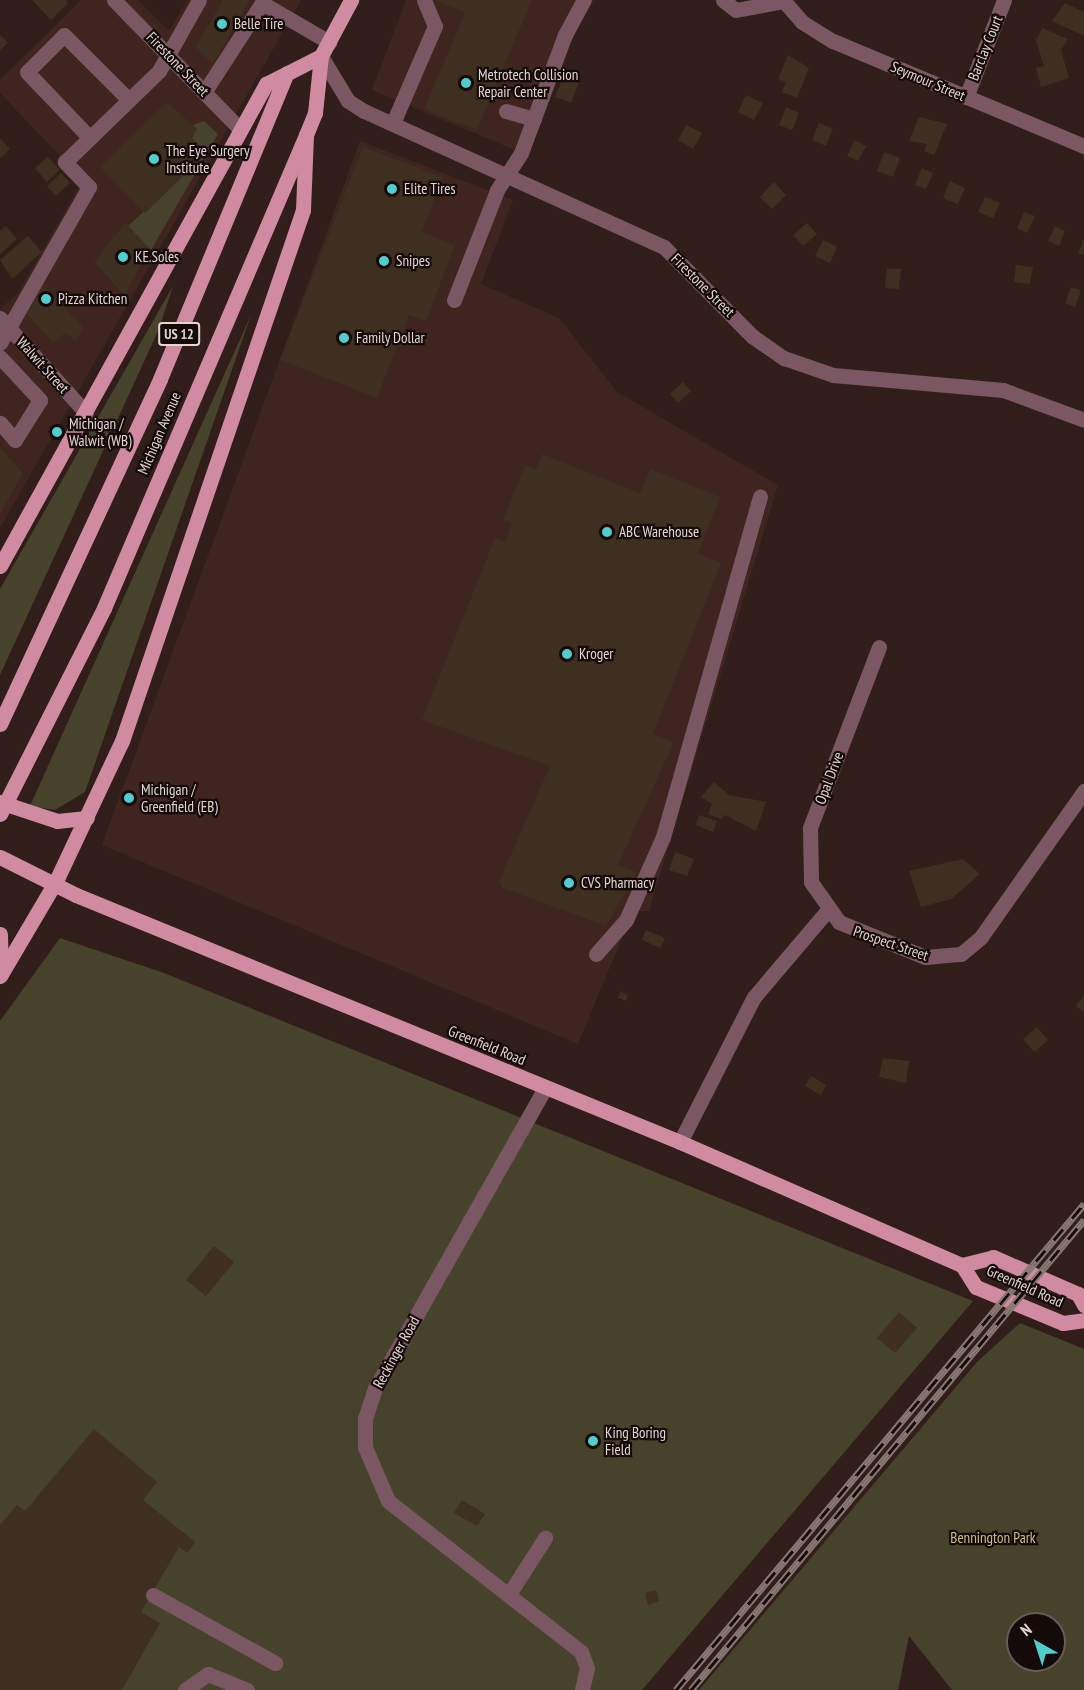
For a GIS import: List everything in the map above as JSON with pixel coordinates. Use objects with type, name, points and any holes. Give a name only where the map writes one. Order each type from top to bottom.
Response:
[{"type":"main road","name":"Michigan Avenue","points":[[0,814],[104,608],[306,135],[315,112],[325,49],[351,0]]},
{"type":"main road","points":[[0,566],[266,84],[325,49]]},
{"type":"main road","name":"Michigan Avenue","points":[[0,724],[160,379],[286,73]]},
{"type":"main road","points":[[1,975],[56,881],[122,741],[303,210],[306,135]]},
{"type":"main road","points":[[0,802],[57,821],[87,818]]},
{"type":"main road","name":"Greenfield Road","points":[[0,857],[56,881],[76,895],[680,1142],[962,1265],[976,1287],[1063,1323],[1084,1320]]},
{"type":"main road","points":[[0,934],[1,975]]},
{"type":"main road","name":"Greenfield Road","points":[[962,1265],[993,1257],[1078,1294],[1084,1305]]},
{"type":"street","name":"Firestone Street","points":[[114,0],[240,129]]},
{"type":"street","points":[[0,343],[5,324],[89,187],[65,162],[129,100],[170,55],[199,0]]},
{"type":"street","points":[[393,123],[435,26],[424,0]]},
{"type":"street","points":[[454,300],[534,119],[565,35],[584,0]]},
{"type":"street","points":[[723,0],[736,10],[784,1]]},
{"type":"street","name":"Barclay Court","points":[[966,97],[1004,0]]},
{"type":"street","name":"Seymour Street","points":[[784,1],[802,22],[833,41],[1084,146]]},
{"type":"street","points":[[204,92],[262,3],[325,49]]},
{"type":"street","points":[[90,138],[27,72],[64,36],[129,100]]},
{"type":"street","name":"Firestone Street","points":[[325,49],[348,101],[664,247],[698,275],[752,336],[784,358],[833,375],[1003,390],[1084,420]]},
{"type":"street","points":[[506,111],[534,119]]},
{"type":"street","name":"Walwit Street","points":[[5,324],[86,413]]},
{"type":"street","points":[[0,357],[40,400],[15,440],[0,423]]},
{"type":"street","points":[[596,954],[626,920],[663,837],[760,497]]},
{"type":"street","name":"Opal Drive","points":[[827,911],[811,882],[810,828],[879,646]]},
{"type":"street","name":"Prospect Street","points":[[827,911],[852,931],[926,957],[961,954],[981,937],[1084,791]]},
{"type":"street","points":[[680,1142],[754,997],[827,911]]},
{"type":"street","name":"Reckinger Road","points":[[545,1088],[375,1388],[365,1418],[365,1447],[388,1501],[581,1652],[587,1668],[582,1690]]},
{"type":"street","points":[[509,1594],[545,1538]]},
{"type":"street","points":[[153,1595],[275,1663]]},
{"type":"street","points":[[185,1690],[208,1674],[247,1690]]},
{"type":"shaded area","points":[[81,0],[138,0],[169,31],[187,0],[301,0],[0,528],[0,309],[18,293],[79,187],[56,160],[59,155],[0,93],[0,80]]},
{"type":"shaded area","points":[[406,0],[594,0],[568,44],[529,156],[372,90]]},
{"type":"shaded area","points":[[360,141],[513,200],[481,284],[559,318],[617,392],[778,485],[649,911],[633,911],[578,1044],[102,845]]},
{"type":"green space","points":[[204,121],[218,134],[143,264],[149,248],[128,226],[206,154],[192,138],[193,125]]},
{"type":"green space","points":[[173,286],[159,329],[0,675],[0,589]]},
{"type":"green space","points":[[251,315],[85,792],[55,810],[30,806]]},
{"type":"green space","points":[[60,938],[164,973],[973,1301],[642,1690],[0,1690],[0,1021]]},
{"type":"green space","name":"Bennington Park","points":[[1020,1323],[1084,1349],[1084,1690],[952,1690],[909,1636],[898,1690],[699,1690],[977,1362]]},
{"type":"building","points":[[32,0],[65,0],[68,3],[51,20]]},
{"type":"building","name":"Belle Tire","points":[[223,0],[250,0],[213,64],[195,47]]},
{"type":"building","name":"Metrotech Collision Repair Center","points":[[435,0],[532,0],[477,130],[424,109],[465,13]]},
{"type":"building","points":[[1065,3],[1084,12],[1084,36],[1052,21]]},
{"type":"building","points":[[1042,28],[1068,39],[1061,50],[1069,78],[1041,87],[1036,68],[1044,66],[1036,41]]},
{"type":"building","points":[[0,35],[8,43],[0,50]]},
{"type":"building","points":[[788,55],[809,68],[797,98],[782,92],[786,82],[778,79]]},
{"type":"building","points":[[563,77],[579,83],[571,103],[555,97]]},
{"type":"building","points":[[746,95],[763,103],[754,120],[738,112]]},
{"type":"building","name":"The Eye Surgery Institute","points":[[167,102],[197,129],[192,138],[207,153],[145,213],[100,167]]},
{"type":"building","points":[[786,107],[799,113],[792,130],[779,125]]},
{"type":"building","points":[[919,117],[947,124],[934,155],[924,151],[927,144],[909,141]]},
{"type":"building","points":[[819,123],[833,129],[826,146],[812,140]]},
{"type":"building","points":[[686,125],[702,133],[693,149],[678,140]]},
{"type":"building","points":[[0,138],[10,149],[0,158]]},
{"type":"building","points":[[855,140],[866,146],[858,161],[847,156]]},
{"type":"building","points":[[363,147],[443,177],[422,232],[455,245],[426,321],[409,315],[377,398],[280,360]]},
{"type":"building","points":[[884,152],[900,158],[893,177],[877,171]]},
{"type":"building","points":[[48,157],[60,170],[47,182],[35,168]]},
{"type":"building","points":[[922,168],[933,173],[926,189],[915,185]]},
{"type":"building","points":[[61,173],[70,183],[56,196],[47,186]]},
{"type":"building","points":[[950,181],[965,188],[958,204],[943,198]]},
{"type":"building","points":[[774,182],[786,195],[772,209],[760,197]]},
{"type":"building","points":[[985,197],[1000,203],[993,218],[978,212]]},
{"type":"building","points":[[1024,212],[1035,216],[1027,233],[1017,228]]},
{"type":"building","points":[[125,223],[149,248],[125,296],[94,262]]},
{"type":"building","points":[[807,223],[817,234],[803,246],[793,235]]},
{"type":"building","points":[[6,226],[17,239],[0,254],[0,231]]},
{"type":"building","points":[[1055,226],[1065,231],[1059,246],[1048,241]]},
{"type":"building","points":[[28,236],[42,252],[12,279],[0,260]]},
{"type":"building","points":[[1084,239],[1084,255],[1078,253]]},
{"type":"building","points":[[823,240],[837,247],[830,263],[815,256]]},
{"type":"building","points":[[1016,265],[1033,267],[1030,284],[1014,282]]},
{"type":"building","points":[[887,268],[901,269],[899,289],[885,288]]},
{"type":"building","name":"Pizza Kitchen","points":[[43,285],[84,328],[76,341],[65,333],[53,343],[27,314]]},
{"type":"building","points":[[1071,287],[1081,290],[1075,307],[1065,303]]},
{"type":"building","points":[[683,382],[691,391],[678,403],[670,394]]},
{"type":"building","points":[[0,448],[23,473],[0,514]]},
{"type":"building","points":[[542,454],[640,493],[650,469],[720,497],[698,553],[721,563],[653,734],[674,742],[618,865],[637,872],[606,926],[503,888],[499,881],[550,766],[422,720],[495,538],[505,542],[512,523],[503,520],[525,465],[536,469]]},
{"type":"building","points":[[714,782],[729,795],[766,802],[756,831],[725,815],[721,819],[708,814],[712,804],[701,797]]},
{"type":"building","points":[[699,815],[717,821],[713,832],[696,825]]},
{"type":"building","points":[[675,852],[694,859],[687,876],[669,870]]},
{"type":"building","points":[[963,859],[980,874],[951,899],[921,907],[909,871]]},
{"type":"building","points":[[646,930],[665,938],[660,948],[642,940]]},
{"type":"building","points":[[620,991],[628,995],[626,1001],[618,998]]},
{"type":"building","points":[[1084,995],[1084,1012],[1076,1006]]},
{"type":"building","points":[[1037,1027],[1048,1040],[1034,1052],[1023,1039]]},
{"type":"building","points":[[883,1058],[909,1061],[906,1083],[879,1077]]},
{"type":"building","points":[[811,1076],[826,1085],[821,1095],[805,1086]]},
{"type":"building","points":[[214,1246],[234,1262],[206,1296],[186,1280]]},
{"type":"building","points":[[899,1312],[917,1328],[895,1353],[877,1338]]},
{"type":"building","points":[[94,1429],[157,1482],[143,1500],[195,1542],[188,1553],[179,1547],[141,1612],[160,1623],[122,1690],[0,1690],[0,1525],[17,1505],[25,1511]]},
{"type":"building","points":[[462,1500],[485,1514],[477,1526],[454,1513]]},
{"type":"building","points":[[656,1590],[659,1601],[648,1605],[645,1593]]},
{"type":"railway","points":[[676,1690],[1084,1204]]},
{"type":"railway","points":[[691,1690],[1084,1220]]},
{"type":"place","name":"Belle Tire","points":[[222,24]]},
{"type":"place","name":"Metrotech Collision Repair Center","points":[[466,83]]},
{"type":"place","name":"The Eye Surgery Institute","points":[[154,159]]},
{"type":"place","name":"Elite Tires","points":[[392,189]]},
{"type":"place","name":"KE.Soles","points":[[123,257]]},
{"type":"place","name":"Snipes","points":[[384,261]]},
{"type":"place","name":"Pizza Kitchen","points":[[46,299]]},
{"type":"place","name":"Family Dollar","points":[[344,338]]},
{"type":"place","name":"Michigan / Walwit (WB)","points":[[57,432]]},
{"type":"place","name":"ABC Warehouse","points":[[607,532]]},
{"type":"place","name":"Kroger","points":[[567,654]]},
{"type":"place","name":"Michigan / Greenfield (EB)","points":[[129,798]]},
{"type":"place","name":"CVS Pharmacy","points":[[569,883]]},
{"type":"place","name":"King Boring Field","points":[[593,1441]]}]
